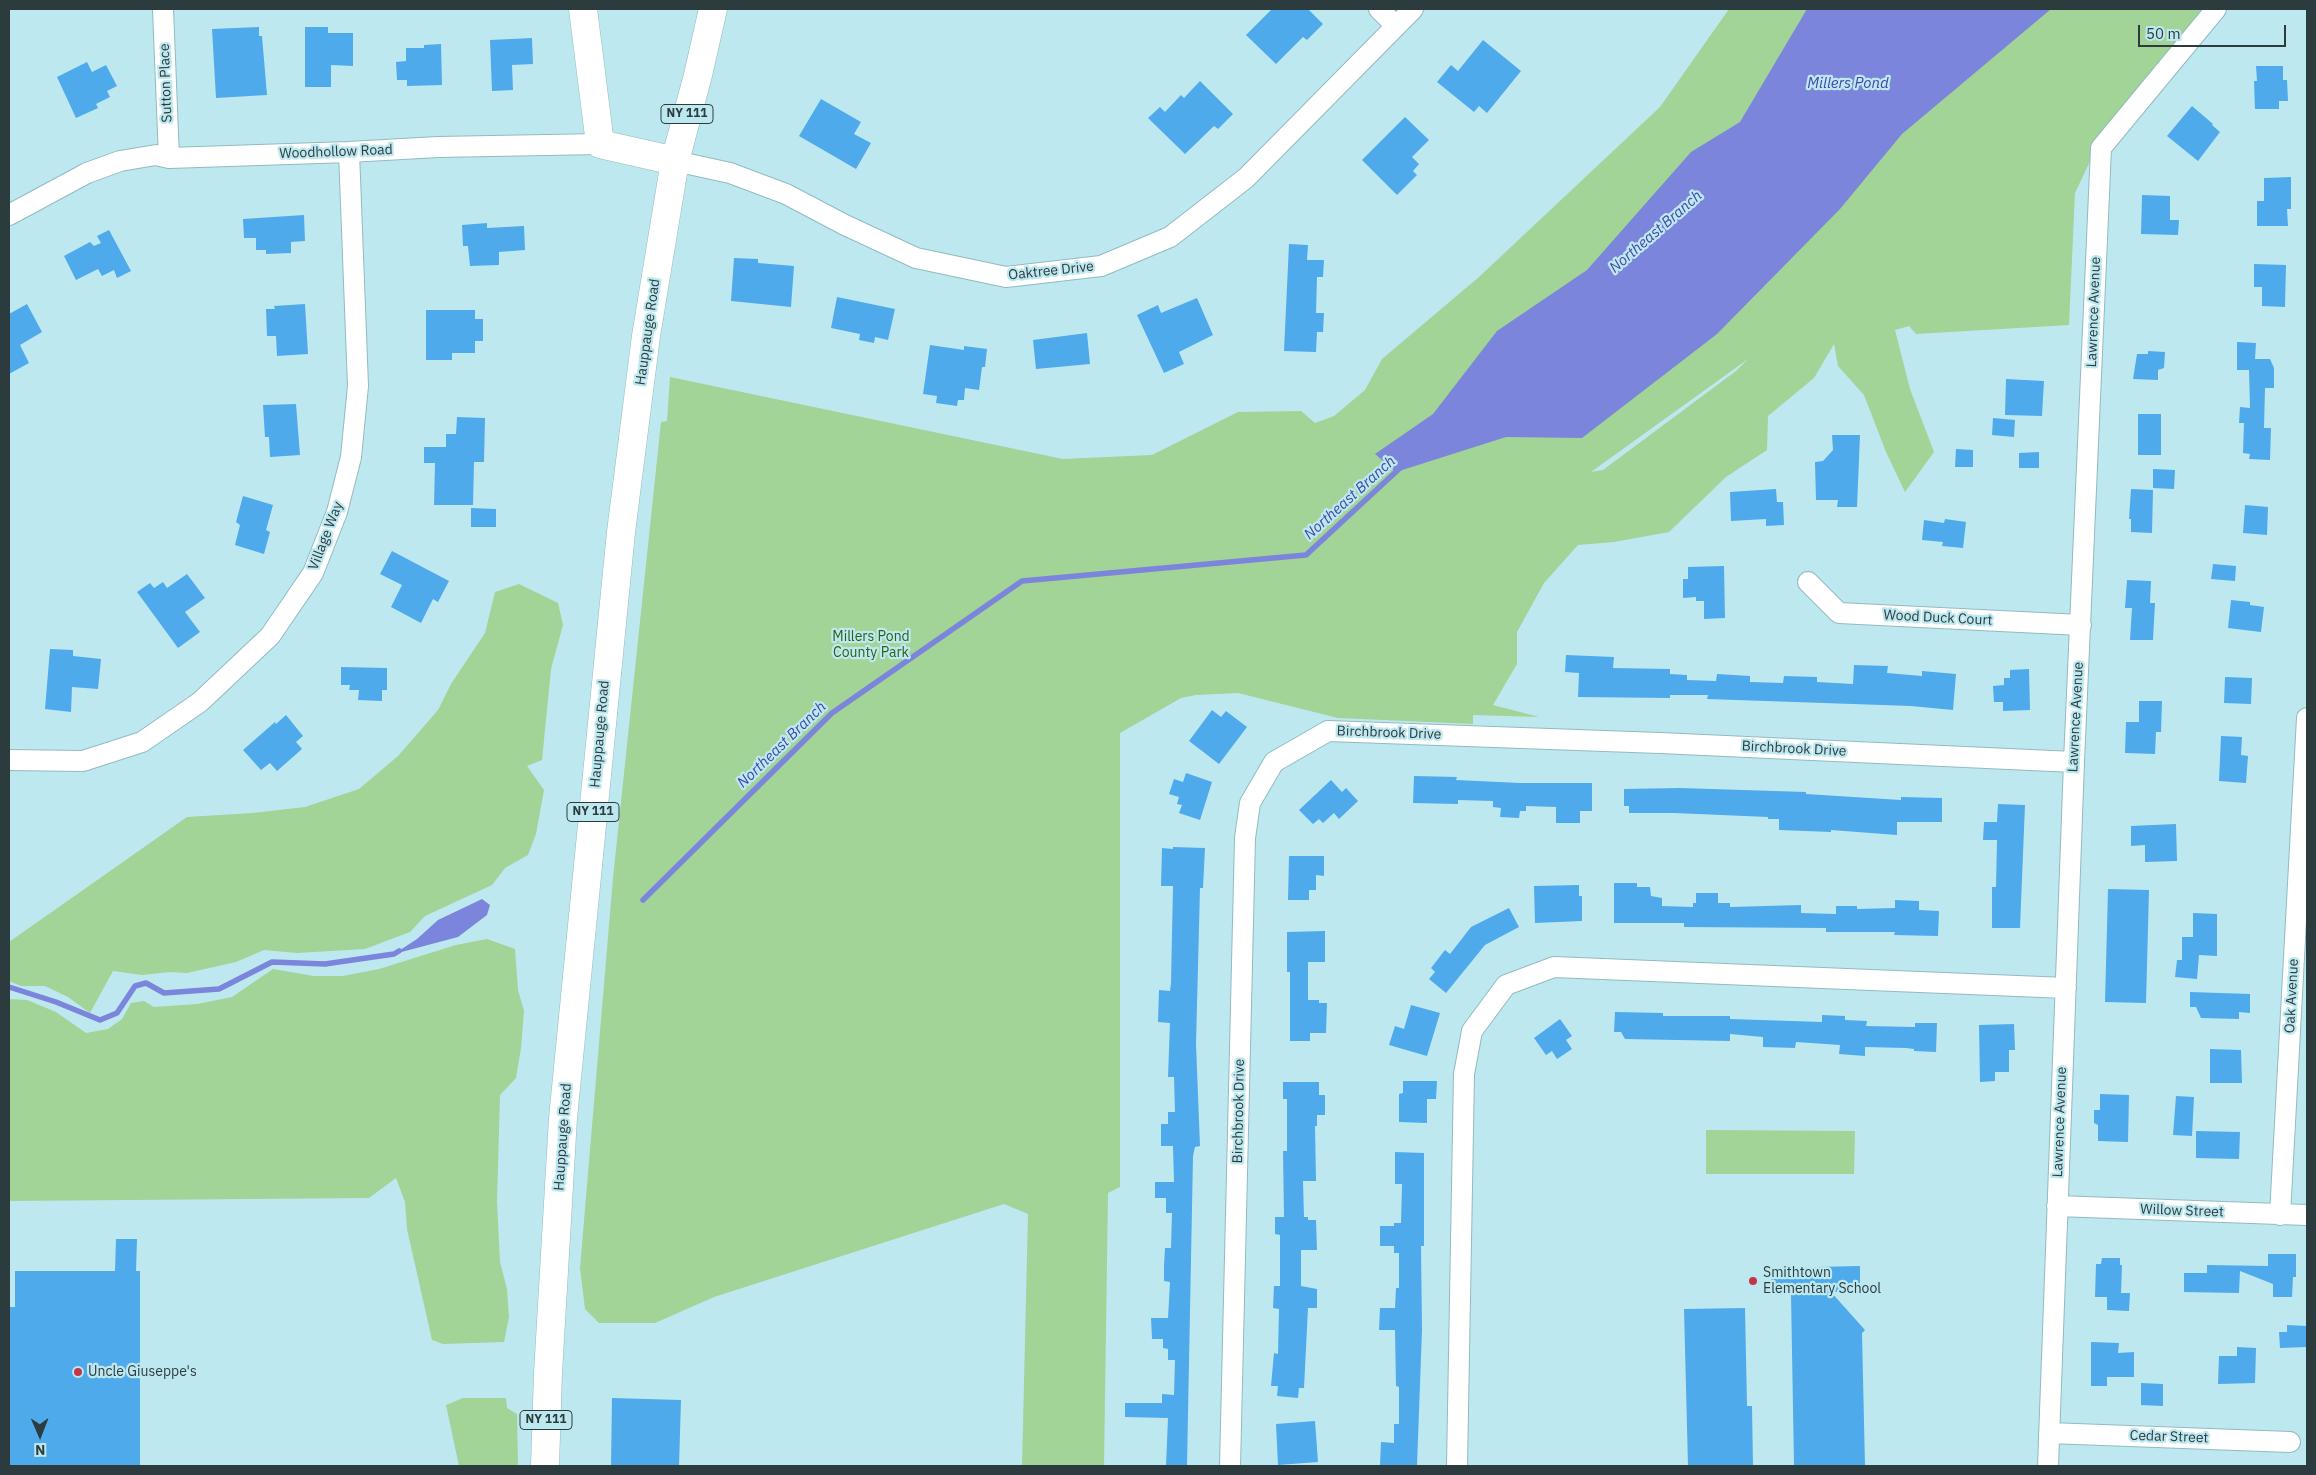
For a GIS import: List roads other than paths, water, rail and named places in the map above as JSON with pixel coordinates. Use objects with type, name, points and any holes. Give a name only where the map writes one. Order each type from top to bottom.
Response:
[{"type":"main road","points":[[583,9],[600,144]]},
{"type":"main road","name":"Hauppauge Road","points":[[545,1466],[548,1373],[563,1118],[621,532],[646,336],[675,161],[713,9]]},
{"type":"main road","name":"Woodhollow Road","points":[[600,144],[675,161]]},
{"type":"street","name":"Sutton Place","points":[[163,9],[169,158]]},
{"type":"street","points":[[1379,9],[1396,26]]},
{"type":"street","name":"Oaktree Drive","points":[[675,161],[730,173],[786,194],[845,225],[916,258],[1006,277],[1101,266],[1170,237],[1246,178],[1413,9]]},
{"type":"street","name":"Lawrence Avenue","points":[[2048,1466],[2074,762],[2101,148],[2216,9]]},
{"type":"street","name":"Woodhollow Road","points":[[9,215],[87,173],[120,161],[156,155],[169,158],[438,147],[600,144]]},
{"type":"street","name":"Village Way","points":[[9,760],[83,761],[142,742],[200,702],[270,636],[313,573],[337,512],[351,457],[358,386],[349,152]]},
{"type":"street","name":"Wood Duck Court","points":[[1808,582],[1839,613],[2081,625]]},
{"type":"street","name":"Oak Avenue","points":[[2280,1215],[2307,718]]},
{"type":"street","name":"Birchbrook Drive","points":[[1230,1466],[1245,838],[1250,802],[1274,762],[1328,731],[1660,743],[2074,762]]},
{"type":"street","points":[[1457,1466],[1464,1074],[1472,1031],[1506,985],[1554,966],[2066,988]]},
{"type":"street","name":"Willow Street","points":[[2057,1206],[2307,1216]]},
{"type":"street","name":"Cedar Street","points":[[2049,1433],[2290,1442]]},
{"type":"water","name":"Millers Pond","points":[[1807,9],[2051,9],[1902,134],[1840,209],[1717,334],[1582,438],[1506,437],[1396,472],[1375,454],[1433,414],[1497,331],[1587,270],[1691,152],[1740,122]]},
{"type":"water","points":[[482,899],[490,905],[487,915],[458,937],[394,954],[417,939],[438,920]]},
{"type":"waterway","name":"Northeast Branch","points":[[643,900],[832,713],[1022,581],[1306,555],[1400,468]]},
{"type":"waterway","points":[[9,987],[56,1002],[100,1020],[117,1013],[135,986],[146,983],[164,993],[219,989],[272,962],[325,964],[394,954],[399,951]]},
{"type":"place","name":"Smithtown Elementary School","points":[[1753,1281]]},
{"type":"place","name":"Uncle Giuseppe's","points":[[78,1372]]},
{"type":"park label","name":"Millers Pond County Park","points":[[871,646]]}]
